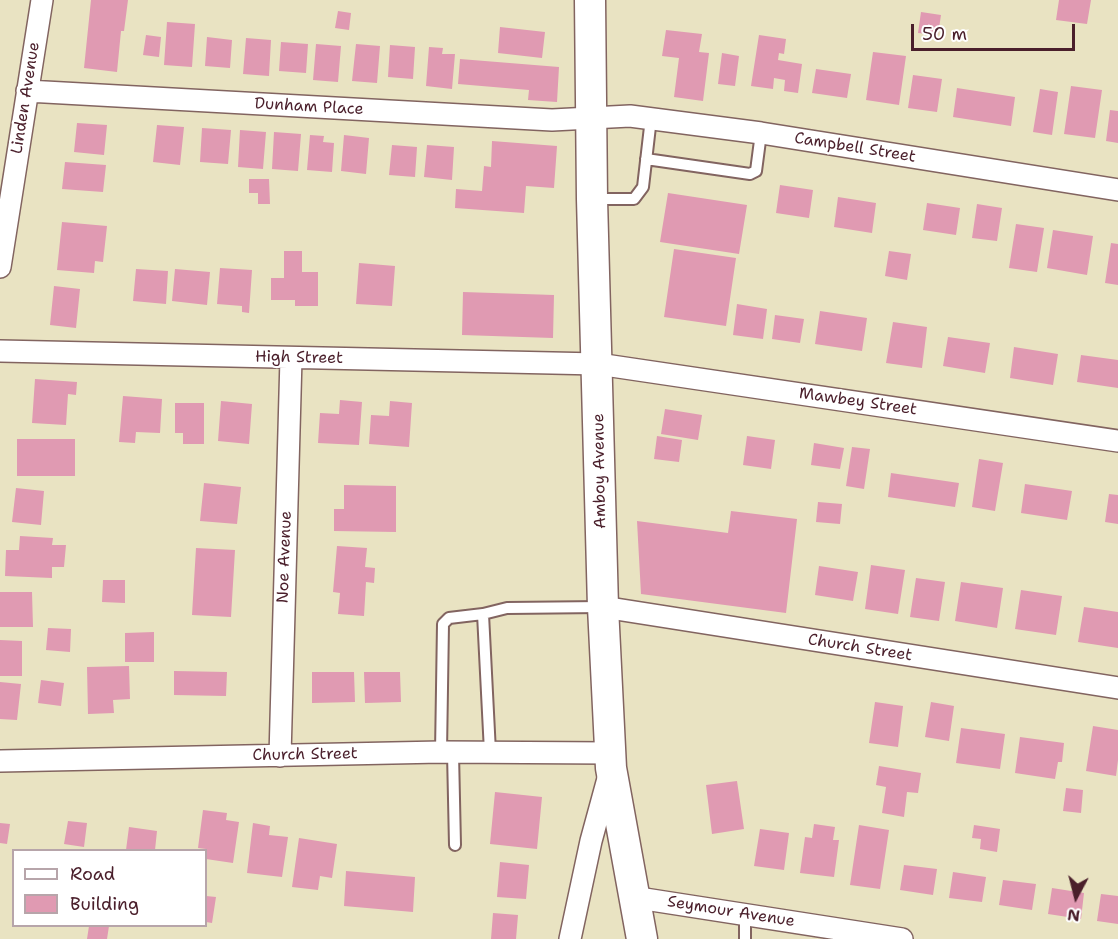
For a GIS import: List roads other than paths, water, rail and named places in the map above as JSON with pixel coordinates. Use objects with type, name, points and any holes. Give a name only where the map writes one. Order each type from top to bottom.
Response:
[{"type":"main road","name":"Amboy Avenue","points":[[590,0],[592,199],[603,607],[610,761],[642,939]]},
{"type":"street","name":"Linden Avenue","points":[[0,267],[42,0]]},
{"type":"street","name":"Dunham Place","points":[[27,92],[552,120],[591,118]]},
{"type":"street","name":"Campbell Street","points":[[591,118],[630,116],[761,133],[1118,190]]},
{"type":"street","name":"High Street","points":[[0,351],[598,364]]},
{"type":"street","name":"Noe Avenue","points":[[280,756],[291,357]]},
{"type":"street","name":"Mawbey Street","points":[[598,364],[1118,441]]},
{"type":"street","name":"Church Street","points":[[603,607],[1118,688]]},
{"type":"street","name":"Church Street","points":[[0,761],[447,752],[490,752],[610,761]]},
{"type":"street","points":[[570,939],[610,761]]},
{"type":"street","name":"Seymour Avenue","points":[[633,897],[902,939]]},
{"type":"lane","points":[[592,199],[634,199],[643,186],[651,118]]},
{"type":"lane","points":[[646,159],[750,174],[756,171],[761,133]]},
{"type":"lane","points":[[455,845],[447,752],[444,624],[449,618],[483,614],[507,608],[603,607]]},
{"type":"lane","points":[[483,614],[490,752]]},
{"type":"lane","points":[[745,915],[745,939]]}]
